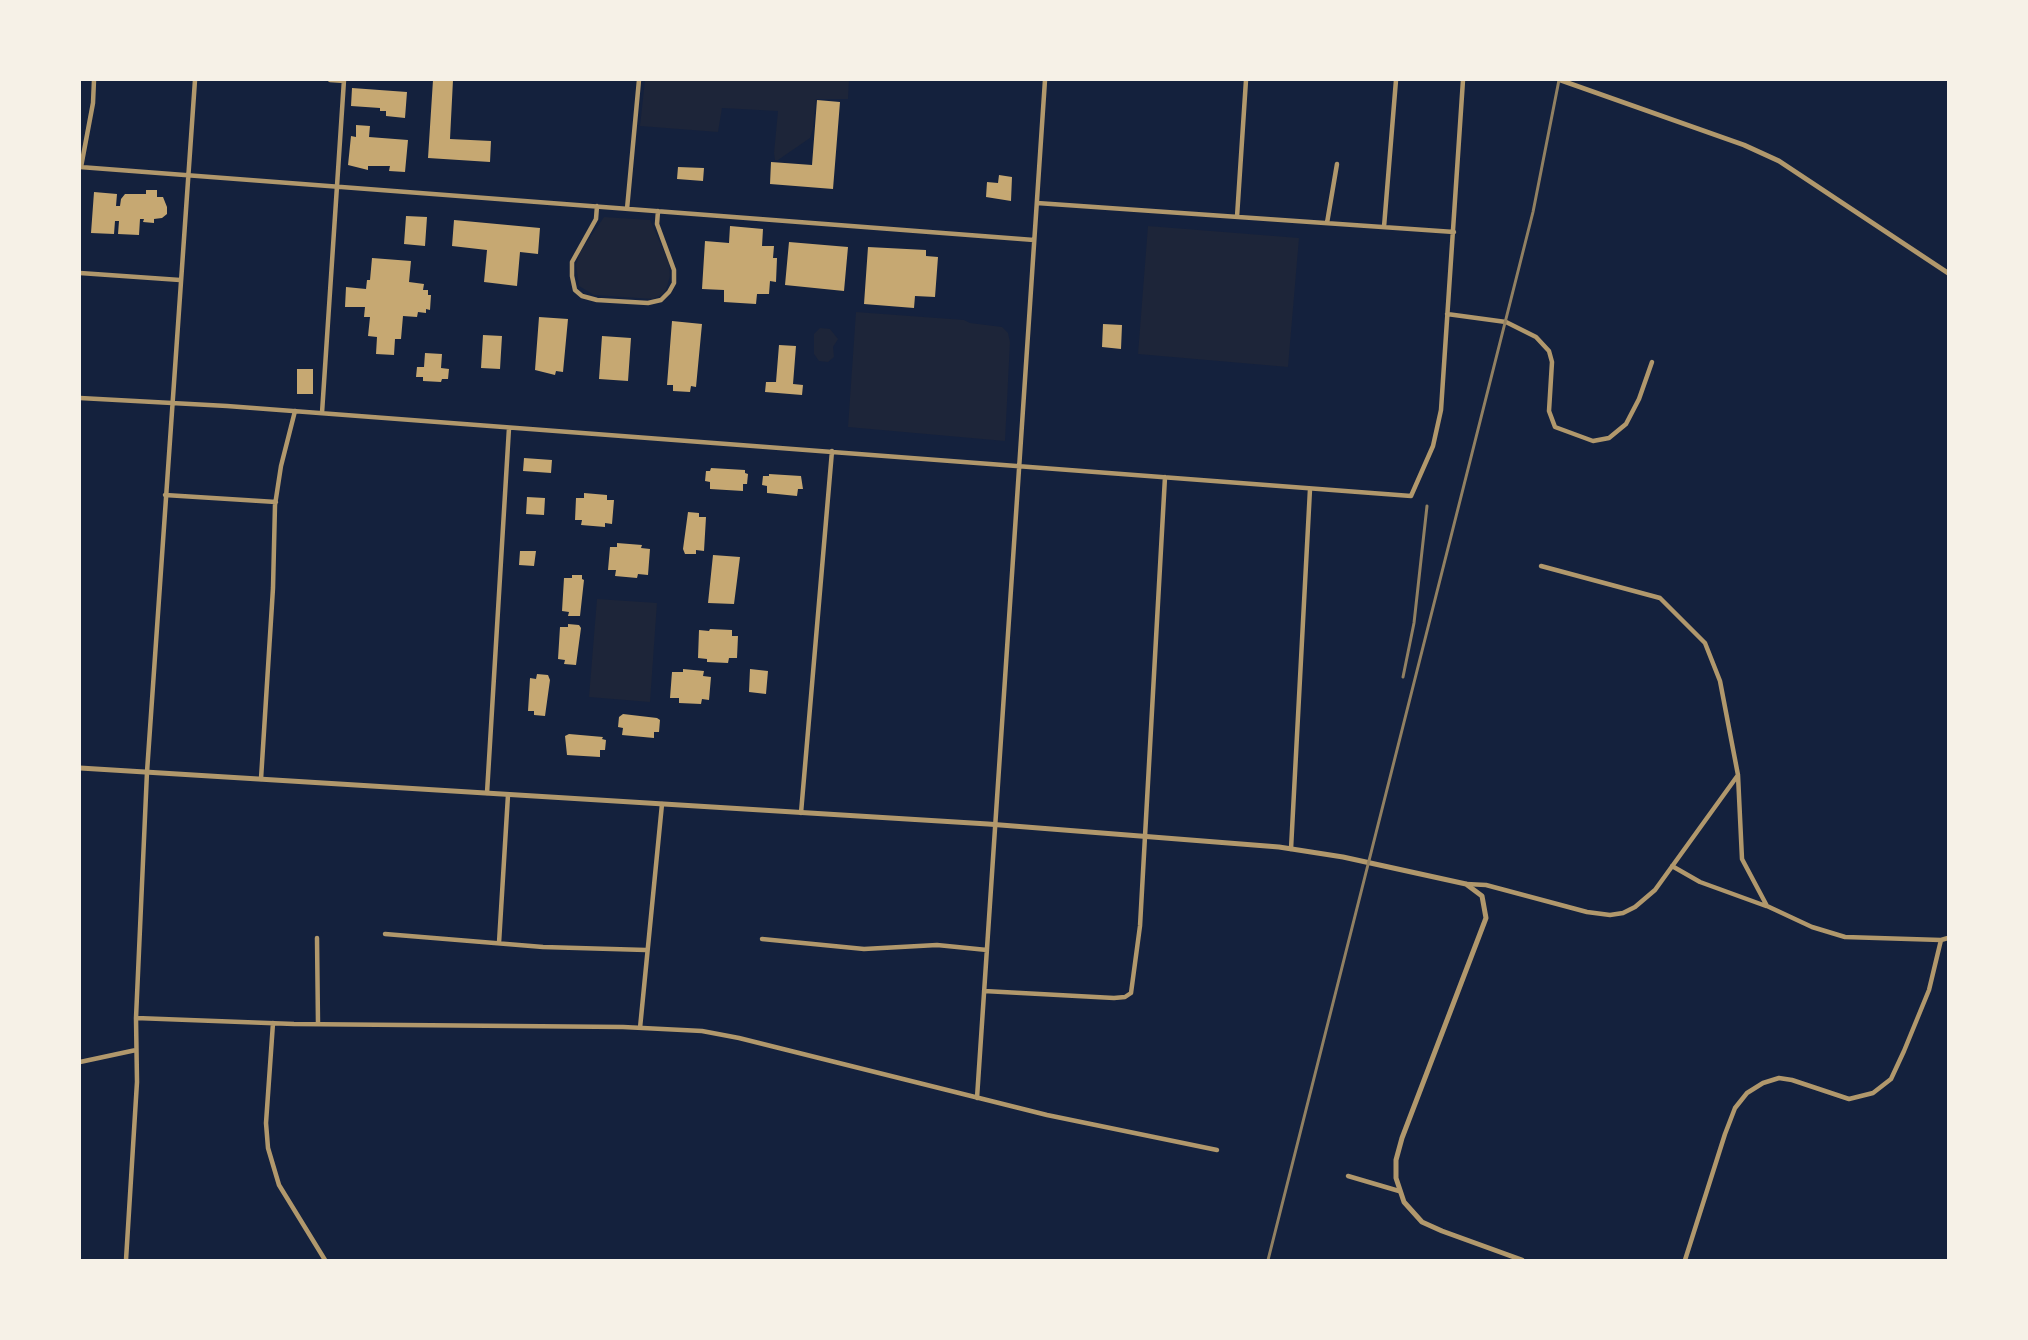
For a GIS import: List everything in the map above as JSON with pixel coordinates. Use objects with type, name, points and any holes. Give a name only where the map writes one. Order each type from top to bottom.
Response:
[{"type":"street","points":[[94,80],[93,104],[80,167],[1034,240]]},
{"type":"street","points":[[126,1260],[137,1082],[136,1018],[147,772],[195,80]]},
{"type":"street","points":[[322,413],[344,80],[330,80]]},
{"type":"street","points":[[627,209],[639,80]]},
{"type":"street","points":[[977,1098],[1045,80]]},
{"type":"street","points":[[1237,217],[1246,80]]},
{"type":"street","points":[[1384,227],[1396,80]]},
{"type":"street","points":[[80,398],[295,411],[1411,496],[1433,446],[1441,410],[1463,80]]},
{"type":"street","points":[[1560,80],[1735,142],[1779,161],[1948,273]]},
{"type":"street","points":[[1327,223],[1337,164]]},
{"type":"street","points":[[1037,204],[1454,232]]},
{"type":"street","points":[[597,206],[596,219],[572,262],[575,290],[582,296],[597,300],[648,303],[661,300],[669,292],[674,283],[674,270],[657,224],[657,211]]},
{"type":"street","points":[[80,273],[180,280]]},
{"type":"street","points":[[1447,314],[1506,322],[1536,337],[1550,351],[1552,362],[1549,411],[1555,428],[1593,441],[1609,438],[1626,424],[1639,399],[1652,362]]},
{"type":"street","points":[[261,779],[276,502],[281,466],[295,411]]},
{"type":"street","points":[[487,793],[509,428]]},
{"type":"street","points":[[801,813],[832,451]]},
{"type":"street","points":[[984,990],[1114,998],[1128,995],[1132,988],[1140,926],[1143,838],[1165,477]]},
{"type":"street","points":[[1291,849],[1310,489]]},
{"type":"street","points":[[165,495],[276,502]]},
{"type":"street","points":[[1541,566],[1660,598],[1705,643],[1720,681],[1738,775],[1742,860],[1767,906]]},
{"type":"street","points":[[80,768],[997,825],[1291,849],[1390,866],[1466,884],[1486,885],[1587,912],[1610,915],[1635,907],[1655,890],[1738,775]]},
{"type":"street","points":[[499,943],[508,795]]},
{"type":"street","points":[[640,1028],[662,804]]},
{"type":"street","points":[[1672,866],[1700,882],[1767,906],[1812,927],[1845,937],[1941,940],[1948,938]]},
{"type":"street","points":[[1466,884],[1478,891],[1484,902],[1486,918],[1398,1150],[1395,1172],[1399,1191],[1408,1208],[1428,1225],[1522,1260]]},
{"type":"street","points":[[386,934],[499,943],[646,950]]},
{"type":"street","points":[[317,938],[318,1024]]},
{"type":"street","points":[[762,939],[864,949],[937,945],[987,950]]},
{"type":"street","points":[[1685,1260],[1725,1134],[1735,1108],[1747,1093],[1763,1083],[1779,1078],[1792,1080],[1849,1099],[1873,1093],[1891,1079],[1929,990],[1941,940]]},
{"type":"street","points":[[136,1018],[273,1023],[640,1028],[702,1031],[739,1038],[1047,1115],[1217,1150]]},
{"type":"street","points":[[273,1023],[266,1123],[268,1148],[279,1185],[325,1260]]},
{"type":"street","points":[[80,1062],[136,1050]]},
{"type":"street","points":[[1348,1176],[1399,1191]]},
{"type":"shaded area","points":[[645,80],[849,80],[848,99],[816,99],[810,138],[775,160],[778,111],[722,108],[718,132],[640,126]]},
{"type":"shaded area","points":[[604,217],[650,220],[669,263],[670,276],[666,290],[661,295],[653,299],[594,295],[579,286],[576,265],[580,252]]},
{"type":"shaded area","points":[[1148,226],[1299,238],[1288,367],[1138,354]]},
{"type":"shaded area","points":[[856,312],[964,320],[970,323],[1002,327],[1008,333],[1010,342],[1005,441],[848,427]]},
{"type":"shaded area","points":[[820,328],[830,329],[838,339],[833,347],[834,357],[828,362],[819,361],[814,354],[814,334]]},
{"type":"shaded area","points":[[597,599],[657,603],[650,702],[589,697]]},
{"type":"building","points":[[433,80],[453,80],[450,139],[491,141],[490,162],[428,158]]},
{"type":"building","points":[[352,88],[407,92],[405,118],[386,116],[386,111],[380,111],[380,108],[351,106]]},
{"type":"building","points":[[817,100],[840,102],[833,189],[770,184],[771,162],[812,165]]},
{"type":"building","points":[[356,125],[370,126],[369,137],[408,140],[405,172],[389,171],[390,166],[368,166],[368,170],[348,165],[351,136],[356,137]]},
{"type":"building","points":[[678,167],[704,168],[703,181],[677,179]]},
{"type":"building","points":[[999,175],[1012,177],[1011,201],[986,197],[987,182],[998,183]]},
{"type":"building","points":[[146,190],[157,190],[157,197],[163,197],[167,214],[162,218],[154,219],[154,223],[143,222],[144,219],[140,219],[139,235],[118,234],[119,221],[115,221],[114,234],[91,233],[94,192],[117,194],[116,206],[120,206],[125,194],[146,194]]},
{"type":"building","points":[[406,216],[427,217],[425,246],[404,244]]},
{"type":"building","points":[[454,220],[540,228],[538,254],[520,252],[517,286],[484,282],[487,250],[452,246]]},
{"type":"building","points":[[730,226],[763,229],[762,246],[774,246],[773,258],[777,258],[776,282],[770,281],[769,294],[757,294],[756,304],[724,302],[724,290],[702,289],[705,241],[729,243]]},
{"type":"building","points":[[789,242],[848,247],[844,291],[785,285]]},
{"type":"building","points":[[868,247],[926,250],[926,256],[938,257],[935,297],[915,296],[914,308],[864,304]]},
{"type":"building","points":[[372,258],[411,261],[409,282],[424,284],[423,290],[428,290],[428,295],[431,295],[430,310],[426,309],[426,313],[418,312],[417,317],[403,316],[401,339],[395,339],[394,355],[376,354],[377,337],[368,336],[370,317],[364,317],[365,307],[345,307],[346,287],[366,289],[367,280],[370,280]]},
{"type":"building","points":[[539,317],[568,319],[563,372],[556,371],[555,375],[535,370]]},
{"type":"building","points":[[672,321],[702,324],[696,387],[691,386],[690,392],[673,391],[673,385],[667,385]]},
{"type":"building","points":[[1103,324],[1122,325],[1121,349],[1102,347]]},
{"type":"building","points":[[483,335],[502,336],[500,369],[481,368]]},
{"type":"building","points":[[602,336],[631,338],[628,381],[599,379]]},
{"type":"building","points":[[779,345],[796,346],[793,384],[803,385],[802,395],[765,392],[766,382],[776,382]]},
{"type":"building","points":[[425,353],[442,354],[441,368],[449,369],[448,379],[442,379],[441,382],[423,381],[423,377],[416,377],[417,367],[424,367]]},
{"type":"building","points":[[297,369],[313,369],[313,394],[297,394]]},
{"type":"building","points":[[524,458],[552,460],[551,473],[523,471]]},
{"type":"building","points":[[711,468],[745,470],[748,474],[747,484],[743,484],[743,491],[710,489],[710,482],[705,481],[706,471],[710,471]]},
{"type":"building","points":[[769,474],[801,476],[803,489],[798,489],[797,496],[767,493],[767,486],[762,485],[763,476],[769,476]]},
{"type":"building","points":[[584,493],[607,495],[607,500],[614,500],[612,524],[605,523],[605,527],[581,525],[582,520],[575,520],[576,498],[584,498]]},
{"type":"building","points":[[527,497],[545,498],[544,515],[526,514]]},
{"type":"building","points":[[688,512],[699,513],[699,517],[706,517],[704,551],[696,550],[696,554],[685,554],[683,549]]},
{"type":"building","points":[[617,543],[642,545],[641,548],[650,549],[648,575],[638,574],[637,578],[615,576],[616,570],[608,570],[610,547],[617,547]]},
{"type":"building","points":[[520,551],[536,551],[534,566],[519,565]]},
{"type":"building","points":[[713,555],[740,557],[734,604],[708,603]]},
{"type":"building","points":[[572,575],[582,575],[584,580],[580,616],[568,616],[569,612],[562,611],[564,578],[572,578]]},
{"type":"building","points":[[568,624],[579,625],[581,628],[576,665],[564,664],[565,660],[558,659],[560,627],[568,627]]},
{"type":"building","points":[[710,629],[732,630],[732,636],[738,636],[737,658],[729,658],[728,663],[707,662],[707,659],[698,658],[699,630],[709,631]]},
{"type":"building","points":[[683,669],[704,671],[703,676],[711,677],[709,700],[702,699],[701,704],[679,703],[679,698],[670,698],[672,672],[683,672]]},
{"type":"building","points":[[750,669],[768,671],[766,694],[749,692]]},
{"type":"building","points":[[537,674],[548,675],[550,680],[545,716],[534,715],[534,711],[528,711],[530,678],[536,679]]},
{"type":"building","points":[[623,714],[657,718],[660,720],[659,732],[654,732],[654,738],[622,735],[623,728],[618,727],[619,717]]},
{"type":"building","points":[[569,734],[603,737],[602,739],[606,740],[605,750],[600,750],[600,757],[567,755],[565,736]]},
{"type":"railway","points":[[1268,1260],[1533,212],[1559,80]]},
{"type":"railway","points":[[1403,677],[1414,623],[1427,506]]}]
